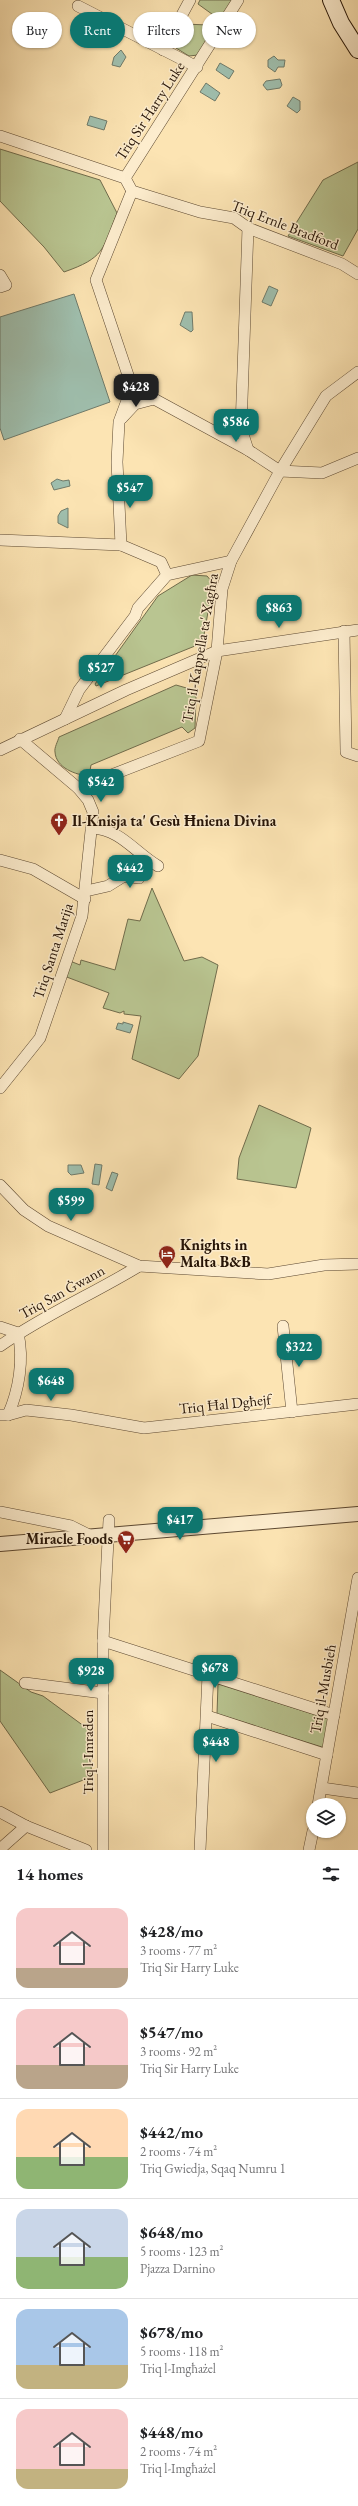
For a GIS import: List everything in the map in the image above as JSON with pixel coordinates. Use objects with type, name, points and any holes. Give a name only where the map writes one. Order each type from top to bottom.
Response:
[{"type":"main road","points":[[331,0],[341,23],[358,50]]},
{"type":"street","name":"Triq Sir Harry Luke","points":[[163,50],[190,0]]},
{"type":"street","name":"Triq Sir Harry Luke","points":[[125,178],[239,2],[238,0]]},
{"type":"street","points":[[78,6],[197,67]]},
{"type":"street","points":[[0,136],[125,178],[132,191],[96,280],[132,387],[119,422],[117,462],[121,545]]},
{"type":"street","name":"Triq Ernle Bradford","points":[[132,191],[200,212],[234,218],[248,228],[342,264],[358,274]]},
{"type":"street","points":[[248,228],[241,428],[248,450]]},
{"type":"street","points":[[0,274],[6,285],[0,287]]},
{"type":"street","name":"Triq il-Kappella ta' Xagħra","points":[[78,788],[198,741],[217,651],[222,589],[231,562],[280,471],[326,396],[358,372]]},
{"type":"street","points":[[132,387],[248,450],[280,471],[322,473],[358,458]]},
{"type":"street","points":[[119,422],[135,404],[154,399]]},
{"type":"street","points":[[222,436],[241,428]]},
{"type":"street","points":[[0,540],[121,545],[161,562],[167,575]]},
{"type":"street","points":[[65,719],[79,690],[135,616],[138,608],[167,575],[231,562]]},
{"type":"street","points":[[1,748],[173,669],[217,651],[358,630]]},
{"type":"street","points":[[344,632],[346,752],[358,756]]},
{"type":"street","points":[[20,739],[78,788]]},
{"type":"street","name":"Triq Santa Marija","points":[[0,1088],[40,1038],[82,916],[86,895],[93,812],[88,800],[78,788]]},
{"type":"street","points":[[91,828],[116,833],[146,859],[158,866]]},
{"type":"street","points":[[0,860],[34,869],[86,895],[108,886],[124,876],[138,878],[146,859]]},
{"type":"street","points":[[0,1185],[24,1210],[48,1226],[139,1266],[268,1274],[324,1265],[358,1264]]},
{"type":"street","name":"Triq San Ġwann","points":[[0,1346],[35,1322],[96,1292],[139,1266]]},
{"type":"street","points":[[283,1326],[292,1412]]},
{"type":"street","points":[[0,1327],[18,1333],[22,1348],[21,1365],[4,1415]]},
{"type":"street","name":"Triq Ħal Dgħejf","points":[[4,1415],[26,1410],[144,1428],[358,1404]]},
{"type":"street","points":[[0,1512],[71,1526],[91,1536]]},
{"type":"street","points":[[0,1544],[91,1536],[108,1527],[358,1514]]},
{"type":"street","name":"Triq l-Imraden","points":[[103,1850],[103,1641],[108,1527]]},
{"type":"street","name":"Triq il-Musbieħ","points":[[320,1798],[358,1578]]},
{"type":"street","points":[[103,1641],[334,1715]]},
{"type":"street","points":[[200,1850],[208,1675]]},
{"type":"street","points":[[25,1683],[103,1693]]},
{"type":"street","points":[[207,1716],[327,1755]]},
{"type":"street","points":[[322,1788],[358,1793]]},
{"type":"street","points":[[0,1812],[26,1826],[86,1850]]},
{"type":"street","points":[[0,1849],[26,1826]]},
{"type":"street","points":[[309,1850],[312,1838]]},
{"type":"green space","points":[[200,0],[233,0],[225,12],[209,12],[198,4]]},
{"type":"green space","points":[[194,24],[202,25],[203,48],[198,55],[189,56],[176,48],[194,48]]},
{"type":"green space","points":[[0,149],[100,180],[117,213],[105,244],[95,257],[64,272],[44,247],[0,201]]},
{"type":"green space","points":[[358,162],[358,229],[343,256],[288,236],[323,180]]},
{"type":"green space","points":[[192,575],[207,576],[213,583],[204,635],[195,646],[96,686],[95,684],[158,596]]},
{"type":"green space","points":[[176,685],[190,689],[196,697],[195,728],[188,733],[182,727],[91,765],[89,776],[68,770],[56,758],[55,750],[59,737]]},
{"type":"green space","points":[[152,888],[184,961],[202,957],[218,965],[198,1056],[179,1079],[132,1059],[141,1016],[124,1014],[124,1011],[120,1013],[103,1008],[109,993],[64,976],[70,961],[80,965],[81,960],[115,970],[128,919],[140,921]]},
{"type":"green space","points":[[259,1105],[311,1128],[296,1188],[237,1179],[239,1158]]},
{"type":"green space","points":[[0,1670],[31,1692],[43,1696],[92,1732],[91,1777],[50,1793],[0,1721]]},
{"type":"green space","points":[[218,1684],[329,1719],[325,1748],[217,1714]]},
{"type":"shaded area","points":[[121,50],[126,57],[120,67],[112,65],[114,57]]},
{"type":"shaded area","points":[[274,56],[278,60],[285,60],[284,67],[278,67],[275,72],[268,67],[268,60]]},
{"type":"shaded area","points":[[220,63],[234,71],[229,79],[216,70]]},
{"type":"shaded area","points":[[280,79],[282,85],[280,88],[267,90],[263,85],[266,81]]},
{"type":"shaded area","points":[[206,83],[220,93],[215,101],[200,92]]},
{"type":"shaded area","points":[[293,97],[300,101],[300,110],[297,113],[287,106]]},
{"type":"shaded area","points":[[90,116],[107,121],[104,130],[87,125]]},
{"type":"shaded area","points":[[269,286],[278,290],[271,306],[262,302]]},
{"type":"shaded area","points":[[74,294],[110,402],[4,440],[0,428],[0,317]]},
{"type":"shaded area","points":[[185,312],[192,312],[193,330],[191,332],[180,325]]},
{"type":"shaded area","points":[[57,479],[63,481],[69,480],[70,486],[54,490],[51,483]]},
{"type":"shaded area","points":[[68,508],[68,528],[58,523],[58,516],[61,511]]},
{"type":"shaded area","points":[[123,1022],[133,1025],[130,1033],[116,1029],[118,1023],[123,1024]]},
{"type":"shaded area","points":[[95,1164],[102,1165],[99,1185],[92,1184]]},
{"type":"shaded area","points":[[68,1165],[81,1165],[84,1173],[71,1175],[68,1172]]},
{"type":"shaded area","points":[[112,1172],[118,1174],[112,1191],[106,1188]]},
{"type":"place","name":"Il-Knisja ta' Gesù Ħniena Divina","points":[[59,836]]},
{"type":"place","name":"Knights in Malta B&B","points":[[167,1269]]},
{"type":"place","name":"Miracle Foods","points":[[126,1554]]}]
